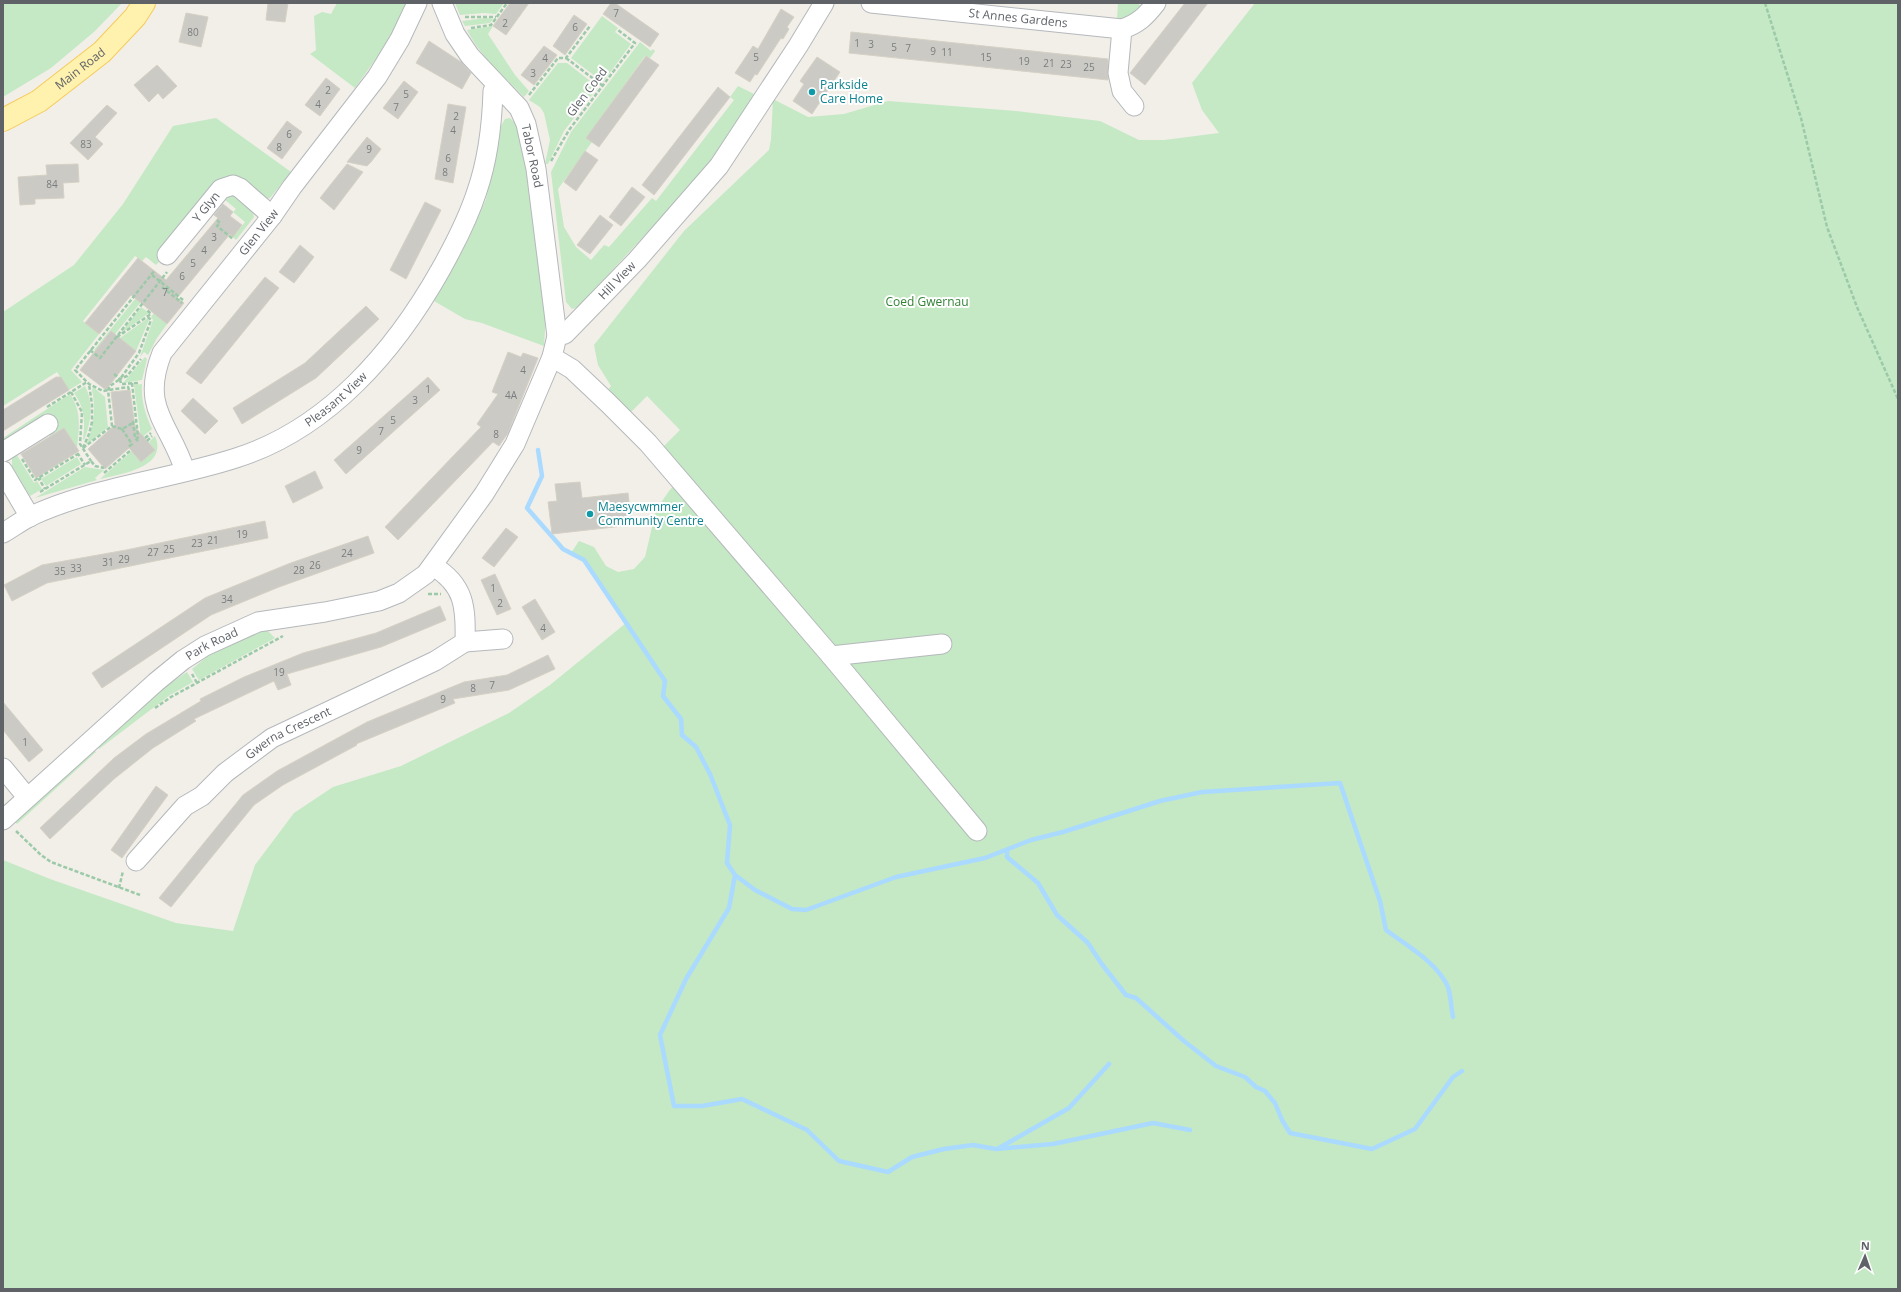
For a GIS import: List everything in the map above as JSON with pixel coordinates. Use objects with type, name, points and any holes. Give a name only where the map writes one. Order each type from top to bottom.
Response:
[{"type":"main road","name":"Main Road","points":[[3,120],[39,101],[102,52],[135,17],[144,3]]},
{"type":"street","name":"Glen View","points":[[185,471],[155,404],[154,387],[156,368],[162,353],[272,216],[292,187],[377,77],[400,39],[418,3]]},
{"type":"street","name":"Tabor Road","points":[[442,3],[456,34],[470,56],[519,108],[526,124],[536,169],[557,336]]},
{"type":"street","name":"Hill View","points":[[557,336],[565,334],[637,260],[719,166],[798,46],[824,3]]},
{"type":"street","name":"St Annes Gardens","points":[[871,3],[1122,29]]},
{"type":"street","points":[[1134,106],[1122,91],[1118,73],[1122,29],[1134,25],[1146,16],[1156,3]]},
{"type":"street","name":"Pleasant View","points":[[3,534],[30,517],[102,491],[235,459],[262,449],[289,436],[314,419],[342,396],[393,344],[417,310],[460,236],[477,191],[487,154],[493,91],[496,85]]},
{"type":"street","name":"Y Glyn","points":[[167,255],[221,189],[233,185],[240,188],[272,216]]},
{"type":"street","points":[[465,642],[466,615],[462,598],[452,580],[434,566],[484,494],[515,444],[552,357],[557,336]]},
{"type":"street","points":[[552,357],[572,369],[648,443],[831,656],[977,831]]},
{"type":"street","points":[[11,454],[43,433]]},
{"type":"street","points":[[3,471],[30,517]]},
{"type":"street","name":"Park Road","points":[[11,823],[27,797],[156,682],[183,660],[205,646],[258,622],[325,612],[379,601],[399,593],[416,582],[434,566]]},
{"type":"street","name":"Gwerna Crescent","points":[[130,865],[185,806],[202,796],[225,773],[272,738],[435,661],[465,642],[503,639]]},
{"type":"street","points":[[831,656],[942,644]]},
{"type":"street","points":[[3,768],[27,797]]},
{"type":"path","points":[[456,34],[465,28],[491,25],[507,3]]},
{"type":"path","points":[[1765,3],[1801,118],[1827,228],[1857,307],[1898,399]]},
{"type":"path","points":[[465,17],[497,17]]},
{"type":"path","points":[[566,58],[590,26]]},
{"type":"path","name":"Glen Coed","points":[[548,166],[569,130],[635,43],[618,30]]},
{"type":"path","points":[[519,108],[558,58],[566,58],[603,86]]},
{"type":"path","points":[[217,226],[238,243]]},
{"type":"path","points":[[90,350],[100,358],[166,274],[167,255]]},
{"type":"path","points":[[129,390],[128,388],[103,391],[88,383],[75,370],[155,270]]},
{"type":"path","points":[[152,275],[186,304],[162,287]]},
{"type":"path","points":[[117,337],[151,314],[146,309]]},
{"type":"path","points":[[120,379],[139,353],[151,320],[148,316]]},
{"type":"path","points":[[112,426],[108,390],[110,386],[127,376],[145,355]]},
{"type":"path","points":[[114,374],[120,379],[121,384],[131,384],[138,437],[137,440],[133,422],[122,429]]},
{"type":"path","points":[[88,383],[72,391],[82,412],[80,444],[95,466],[104,468]]},
{"type":"path","points":[[83,448],[92,422],[92,405],[88,383]]},
{"type":"path","points":[[83,448],[112,426]]},
{"type":"path","points":[[112,426],[122,429],[132,444],[128,447]]},
{"type":"path","points":[[106,471],[131,450]]},
{"type":"path","points":[[11,454],[35,480],[78,454]]},
{"type":"path","points":[[45,489],[39,479],[78,454],[85,465]]},
{"type":"path","points":[[39,493],[91,461]]},
{"type":"path","points":[[423,594],[445,594]]},
{"type":"path","points":[[152,710],[197,682],[283,636],[288,631]]},
{"type":"path","points":[[11,823],[15,830],[41,856],[51,862],[140,895]]},
{"type":"path","points":[[119,888],[130,865]]},
{"type":"green space","points":[[3,3],[122,3],[95,31],[51,68],[3,97]]},
{"type":"green space","points":[[337,3],[409,3],[385,46],[355,88],[310,54],[316,50],[314,16],[322,12],[331,14]]},
{"type":"green space","points":[[455,3],[504,3],[496,14],[484,13],[460,15]]},
{"type":"green space","points":[[1118,3],[1137,3],[1141,6],[1130,15],[1117,19]]},
{"type":"green space","name":"Coed Gwernau","points":[[1255,3],[1898,3],[1898,1289],[3,1289],[3,860],[50,879],[176,923],[233,931],[255,865],[294,813],[333,787],[401,766],[509,713],[550,685],[626,623],[584,560],[571,553],[579,541],[594,547],[606,566],[618,572],[634,569],[645,557],[656,510],[669,491],[686,472],[663,447],[680,430],[647,396],[629,414],[607,391],[611,386],[598,365],[594,345],[684,231],[769,150],[773,99],[808,117],[844,114],[888,101],[1016,111],[1100,121],[1139,140],[1164,140],[1219,133],[1202,110],[1192,83]]},
{"type":"green space","points":[[602,16],[618,28],[615,32],[631,44],[603,82],[571,58]]},
{"type":"green space","points":[[486,18],[493,19],[490,23],[465,26],[462,21]]},
{"type":"green space","points":[[493,26],[488,34],[515,75],[529,91],[524,97],[486,58],[467,30]]},
{"type":"green space","points":[[640,42],[651,51],[653,49],[655,51],[650,58],[645,56],[586,138],[592,142],[558,189],[564,227],[576,247],[591,260],[604,245],[609,247],[652,198],[656,201],[734,100],[730,97],[738,86],[754,94],[727,141],[696,180],[578,307],[572,309],[566,302],[551,172],[571,132]]},
{"type":"green space","points":[[558,63],[567,63],[598,87],[564,131],[548,164],[545,164],[550,140],[544,113],[540,107],[529,100]]},
{"type":"green space","points":[[216,118],[291,172],[270,198],[266,199],[236,181],[156,265],[146,257],[142,261],[135,256],[83,321],[99,334],[71,370],[82,382],[69,390],[57,372],[3,406],[3,312],[74,265],[123,204],[173,126]]},
{"type":"green space","points":[[510,118],[517,125],[529,186],[546,316],[544,346],[482,323],[465,319],[434,301],[468,240],[486,199],[501,126],[505,119]]},
{"type":"green space","points":[[230,195],[245,203],[253,213],[254,217],[236,240],[233,237],[245,222],[233,212],[236,209],[224,199]]},
{"type":"green space","points":[[152,278],[157,282],[99,354],[94,350]]},
{"type":"green space","points":[[141,307],[149,313],[120,334]]},
{"type":"green space","points":[[154,313],[167,324],[157,338],[148,355],[144,352],[140,357],[153,320],[151,317]]},
{"type":"green space","points":[[148,318],[149,320],[136,351],[120,338]]},
{"type":"green space","points":[[145,357],[147,359],[142,380],[123,383]]},
{"type":"green space","points":[[142,384],[144,407],[152,429],[141,438],[134,385]]},
{"type":"green space","points":[[85,386],[90,399],[90,420],[84,440],[82,409],[74,393]]},
{"type":"green space","points":[[93,387],[105,397],[108,427],[86,445],[94,418]]},
{"type":"green space","points":[[70,394],[74,401],[79,420],[77,448],[64,428],[50,436],[48,432],[3,447],[3,438]]},
{"type":"green space","points":[[155,436],[157,447],[155,456],[149,462],[140,468],[129,472],[100,479],[132,451],[141,461],[155,450],[149,442]]},
{"type":"green space","points":[[15,452],[34,483],[37,481],[42,489],[30,496],[12,466],[12,456]]},
{"type":"green space","points":[[77,457],[81,464],[46,486],[41,479]]},
{"type":"green space","points":[[85,467],[104,470],[95,478],[97,480],[35,498]]},
{"type":"green space","points":[[266,629],[275,638],[199,680],[192,669],[224,643]]},
{"type":"green space","points":[[187,672],[193,682],[170,695],[99,749],[97,747],[165,687]]},
{"type":"green space","points":[[93,750],[96,752],[17,824],[14,821]]},
{"type":"building","points":[[268,3],[288,3],[285,22],[266,20]]},
{"type":"building","points":[[510,3],[529,3],[506,35],[493,26]]},
{"type":"building","points":[[611,3],[615,3],[659,34],[650,47],[603,14]]},
{"type":"building","points":[[1185,3],[1208,3],[1145,85],[1130,73]]},
{"type":"building","points":[[781,9],[794,17],[787,27],[789,29],[783,39],[781,38],[757,75],[755,74],[750,82],[735,73],[753,46],[758,49]]},
{"type":"building","points":[[186,13],[208,17],[201,47],[179,42]]},
{"type":"building","points":[[574,15],[587,24],[565,55],[553,46]]},
{"type":"building","points":[[851,32],[1108,59],[1108,80],[849,53]]},
{"type":"building","points":[[429,41],[461,62],[471,73],[462,89],[416,63]]},
{"type":"building","points":[[544,46],[557,55],[534,85],[521,75]]},
{"type":"building","points":[[646,56],[659,65],[599,147],[586,138]]},
{"type":"building","name":"Parkside Care Home","points":[[817,57],[840,72],[812,114],[793,101],[804,84],[800,81]]},
{"type":"building","points":[[157,65],[177,86],[163,99],[158,93],[149,102],[134,85]]},
{"type":"building","points":[[326,78],[340,89],[320,116],[305,105]]},
{"type":"building","points":[[404,81],[418,92],[398,119],[383,108]]},
{"type":"building","points":[[718,87],[730,97],[654,195],[642,185]]},
{"type":"building","points":[[448,104],[466,107],[453,183],[435,179]]},
{"type":"building","points":[[107,105],[117,113],[95,137],[103,144],[88,160],[70,143]]},
{"type":"building","points":[[287,121],[302,132],[282,159],[267,148]]},
{"type":"building","points":[[367,137],[381,149],[371,162],[367,166],[347,162]]},
{"type":"building","points":[[585,151],[598,160],[576,191],[564,182]]},
{"type":"building","points":[[78,164],[79,182],[63,183],[64,198],[35,199],[35,204],[20,205],[18,177],[47,175],[46,165]]},
{"type":"building","points":[[347,164],[363,172],[334,210],[320,198]]},
{"type":"building","points":[[632,187],[645,197],[621,226],[609,217]]},
{"type":"building","points":[[425,202],[441,210],[406,279],[390,270]]},
{"type":"building","points":[[223,204],[233,212],[230,216],[242,225],[233,237],[230,234],[177,298],[184,303],[167,324],[131,295],[99,334],[85,323],[138,258],[166,280],[218,218],[214,215]]},
{"type":"building","points":[[600,215],[613,225],[590,254],[577,245]]},
{"type":"building","points":[[300,245],[314,257],[294,283],[279,272]]},
{"type":"building","points":[[265,277],[279,288],[201,384],[186,373]]},
{"type":"building","points":[[366,306],[379,319],[316,378],[242,424],[233,408],[305,363]]},
{"type":"building","points":[[111,331],[136,351],[106,390],[80,370]]},
{"type":"building","points":[[508,352],[521,357],[523,353],[538,358],[508,433],[499,446],[493,442],[398,540],[385,527],[481,427],[477,424],[498,394],[492,392]]},
{"type":"building","points":[[56,377],[61,377],[69,390],[3,431],[3,410]]},
{"type":"building","points":[[428,377],[440,390],[346,474],[334,460]]},
{"type":"building","points":[[130,390],[135,427],[155,450],[141,462],[129,448],[105,469],[88,449],[115,425],[111,392]]},
{"type":"building","points":[[193,398],[218,421],[205,434],[181,411]]},
{"type":"building","points":[[64,428],[79,451],[36,478],[21,454]]},
{"type":"building","points":[[315,471],[323,488],[293,503],[285,486]]},
{"type":"building","name":"Maesycwmmer Community Centre","points":[[580,482],[582,498],[628,493],[632,525],[552,534],[548,502],[557,501],[555,484]]},
{"type":"building","points":[[265,521],[268,538],[47,583],[12,601],[4,585],[42,565],[126,550]]},
{"type":"building","points":[[506,528],[518,537],[494,567],[482,558]]},
{"type":"building","points":[[368,536],[374,553],[279,587],[211,615],[102,688],[92,673],[205,598],[288,564]]},
{"type":"building","points":[[495,574],[511,609],[497,615],[481,580]]},
{"type":"building","points":[[535,599],[555,632],[542,640],[522,607]]},
{"type":"building","points":[[440,606],[446,620],[381,647],[287,674],[291,685],[278,690],[274,681],[194,719],[196,721],[153,748],[114,779],[50,839],[40,828],[114,758],[146,734],[201,701],[200,699],[244,677],[303,653],[376,633]]},
{"type":"building","points":[[548,655],[555,669],[509,690],[453,699],[455,703],[356,744],[357,745],[283,785],[254,805],[171,907],[159,898],[243,795],[277,771],[367,722],[464,682],[507,675]]},
{"type":"building","points":[[3,702],[43,750],[29,762],[3,730]]},
{"type":"building","points":[[156,786],[168,795],[122,858],[111,850]]},
{"type":"waterway","points":[[538,450],[542,476],[527,508],[563,549],[584,560],[665,681],[663,696],[681,719],[682,735],[696,747],[710,774],[730,825],[727,863],[735,875],[755,890],[792,909],[806,910],[896,877],[985,858],[1031,840],[1063,832],[1160,801],[1202,792],[1340,783],[1380,901],[1386,930],[1421,955],[1437,970],[1448,987],[1453,1017]]},
{"type":"waterway","points":[[1007,850],[1007,857],[1038,883],[1057,915],[1088,943],[1101,963],[1126,995],[1136,998],[1184,1041],[1216,1066],[1245,1077],[1256,1087],[1265,1091],[1275,1103],[1282,1120],[1290,1133],[1372,1149],[1415,1129],[1453,1077],[1462,1071]]},
{"type":"waterway","points":[[735,875],[729,908],[686,979],[660,1035],[674,1106],[702,1106],[742,1099],[807,1130],[839,1161],[888,1172],[912,1157],[944,1149],[973,1145],[996,1149],[1053,1144],[1153,1123],[1190,1130]]},
{"type":"waterway","points":[[999,1148],[1069,1108],[1109,1064]]},
{"type":"place","name":"Parkside Care Home","points":[[812,92]]},
{"type":"place","name":"Maesycwmmer Community Centre","points":[[590,514]]}]
